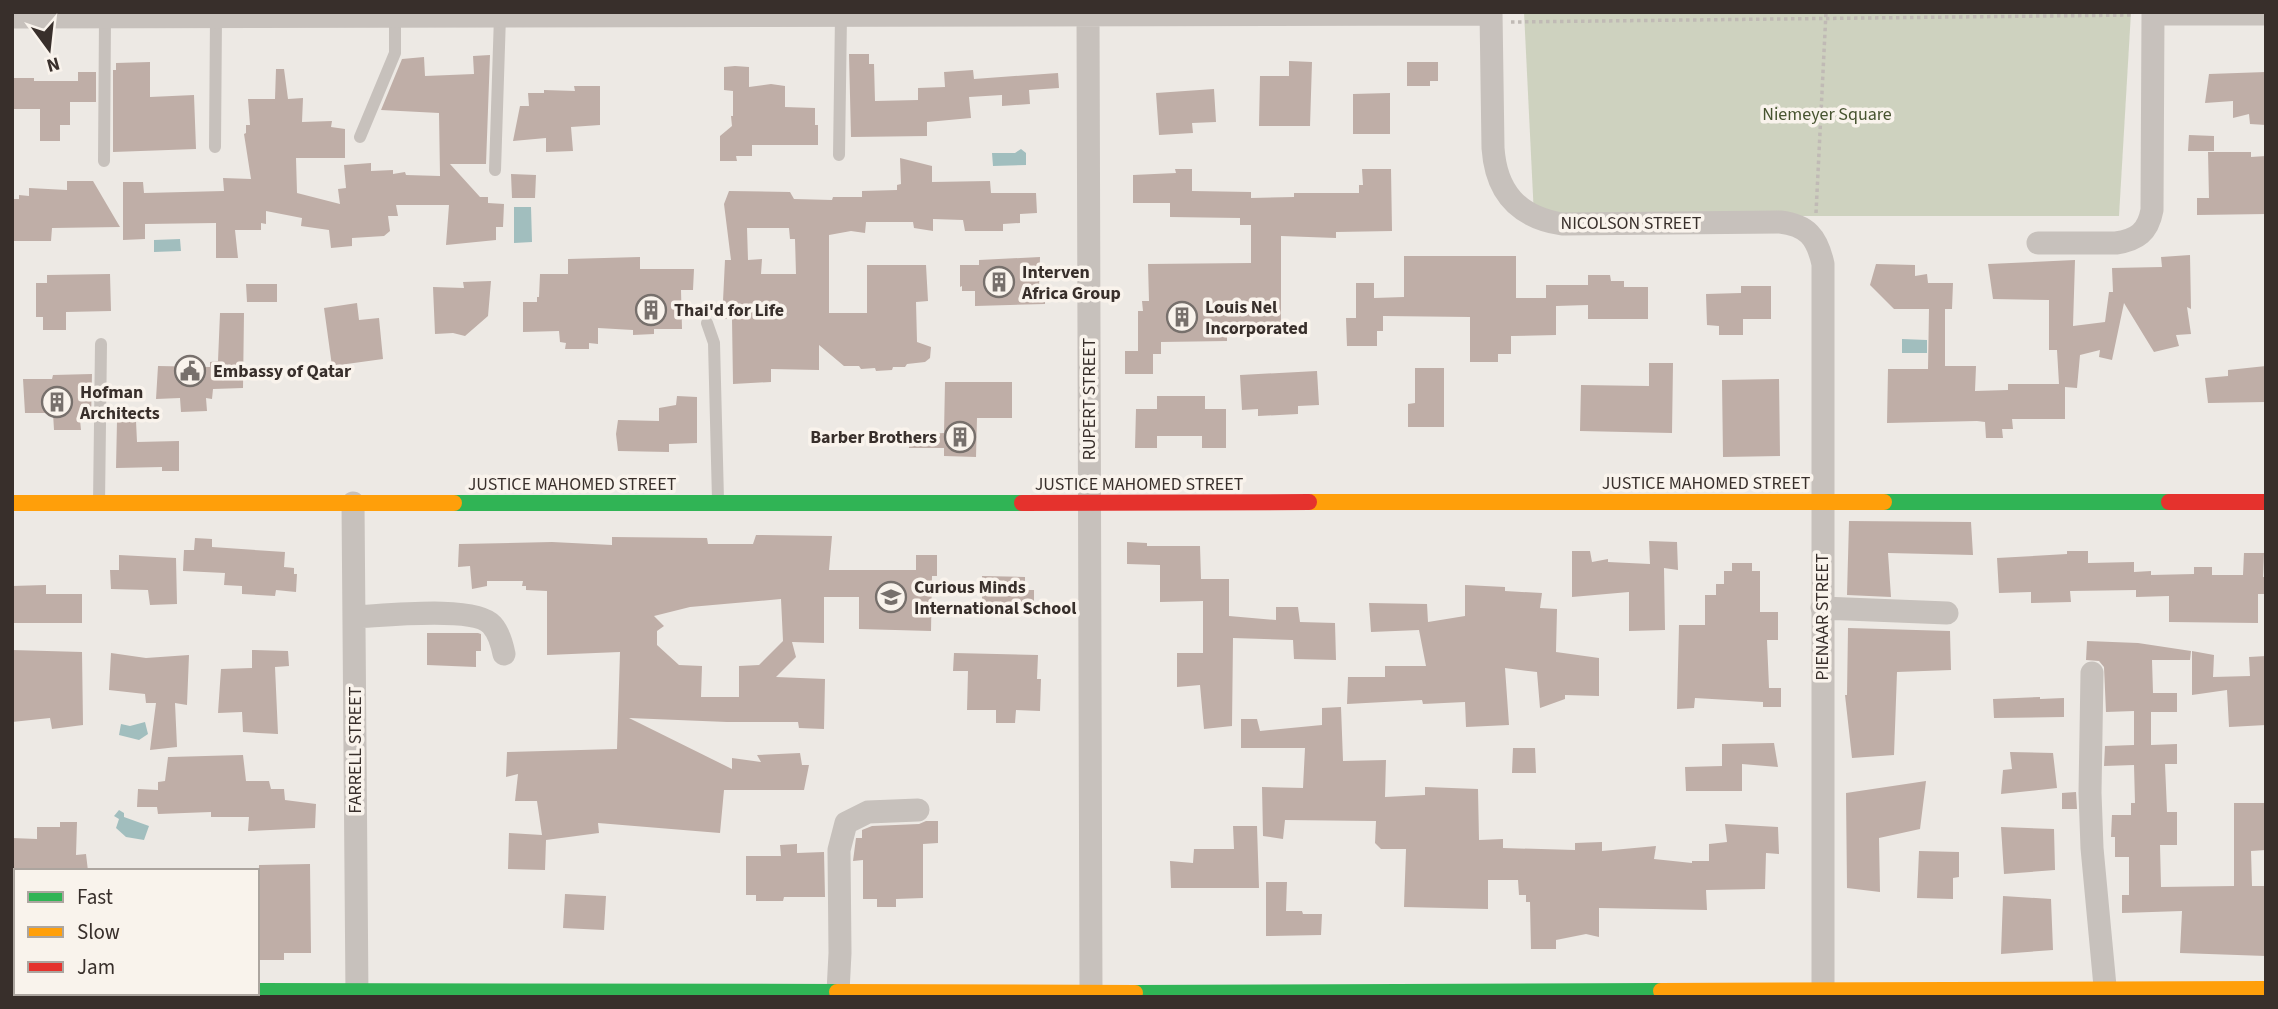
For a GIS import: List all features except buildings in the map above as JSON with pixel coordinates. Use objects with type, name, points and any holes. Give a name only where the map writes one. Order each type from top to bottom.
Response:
[{"type":"main road","name":"JUSTICE MAHOMED STREET","points":[[12,503],[2266,502]]},
{"type":"main road","points":[[259,991],[356,994],[838,992],[1091,995],[2106,993],[2266,989]]},
{"type":"street","points":[[12,17],[1491,13]]},
{"type":"street","name":"NICOLSON STREET","points":[[1491,13],[1495,170],[1504,191],[1528,214],[1562,224],[1780,222],[1800,226],[1815,240]]},
{"type":"street","points":[[2038,243],[2116,243],[2128,241],[2146,229],[2152,210],[2153,13],[2266,14]]},
{"type":"street","name":"RUPERT STREET","points":[[1088,14],[1091,995]]},
{"type":"street","name":"PIENAAR STREET","points":[[1815,240],[1823,264],[1823,993]]},
{"type":"street","name":"FARRELL STREET","points":[[354,503],[356,994]]},
{"type":"street","points":[[1822,608],[1947,613]]},
{"type":"street","points":[[354,617],[452,612],[475,615],[491,623],[499,636],[504,654]]},
{"type":"street","points":[[2092,673],[2090,793],[2106,993]]},
{"type":"street","points":[[838,992],[841,953],[839,850],[846,823],[868,812],[918,810]]},
{"type":"lane","points":[[360,137],[395,53],[395,16]]},
{"type":"lane","points":[[495,170],[500,16]]},
{"type":"lane","points":[[839,155],[841,16]]},
{"type":"lane","points":[[215,147],[216,17]]},
{"type":"lane","points":[[104,161],[105,18]]},
{"type":"lane","points":[[707,323],[714,343],[718,504]]},
{"type":"lane","points":[[99,504],[101,344]]},
{"type":"path","points":[[1815,240],[1826,12]]},
{"type":"path","points":[[1491,13],[1505,22],[2153,13]]},
{"type":"green space","name":"Niemeyer Square","points":[[1524,12],[2131,12],[2119,216],[1534,216]]},
{"type":"water","points":[[1021,149],[1026,153],[1026,165],[993,166],[992,153],[1015,153]]},
{"type":"water","points":[[514,207],[531,207],[532,242],[514,243]]},
{"type":"water","points":[[180,239],[181,251],[154,252],[154,240]]},
{"type":"water","points":[[1902,339],[1927,340],[1927,353],[1902,353]]},
{"type":"water","points":[[145,722],[148,734],[139,740],[119,735],[121,724],[130,726]]},
{"type":"water","points":[[119,810],[124,813],[124,817],[149,826],[144,840],[126,837],[116,828],[119,819],[114,816]]},
{"type":"traffic: fast","points":[[1884,502],[2169,502]]},
{"type":"traffic: fast","points":[[454,503],[1022,503]]},
{"type":"traffic: fast","points":[[259,991],[837,992]]},
{"type":"traffic: fast","points":[[1135,993],[1661,991]]},
{"type":"traffic: slow","points":[[1309,502],[1884,502]]},
{"type":"traffic: slow","points":[[12,503],[454,503]]},
{"type":"traffic: slow","points":[[1661,991],[2266,989]]},
{"type":"traffic: slow","points":[[837,992],[1135,993]]},
{"type":"traffic: jam","points":[[1022,503],[1309,502]]},
{"type":"traffic: jam","points":[[2169,502],[2266,502]]},
{"type":"place","name":"Interven Africa Group","points":[[999,282]]},
{"type":"place","name":"Thai'd for Life","points":[[651,310]]},
{"type":"place","name":"Louis Nel Incorporated","points":[[1182,317]]},
{"type":"place","name":"Embassy of Qatar","points":[[190,371]]},
{"type":"place","name":"Hofman Architects","points":[[57,402]]},
{"type":"place","name":"Barber Brothers","points":[[960,437]]},
{"type":"place","name":"Curious Minds International School","points":[[891,597]]}]
